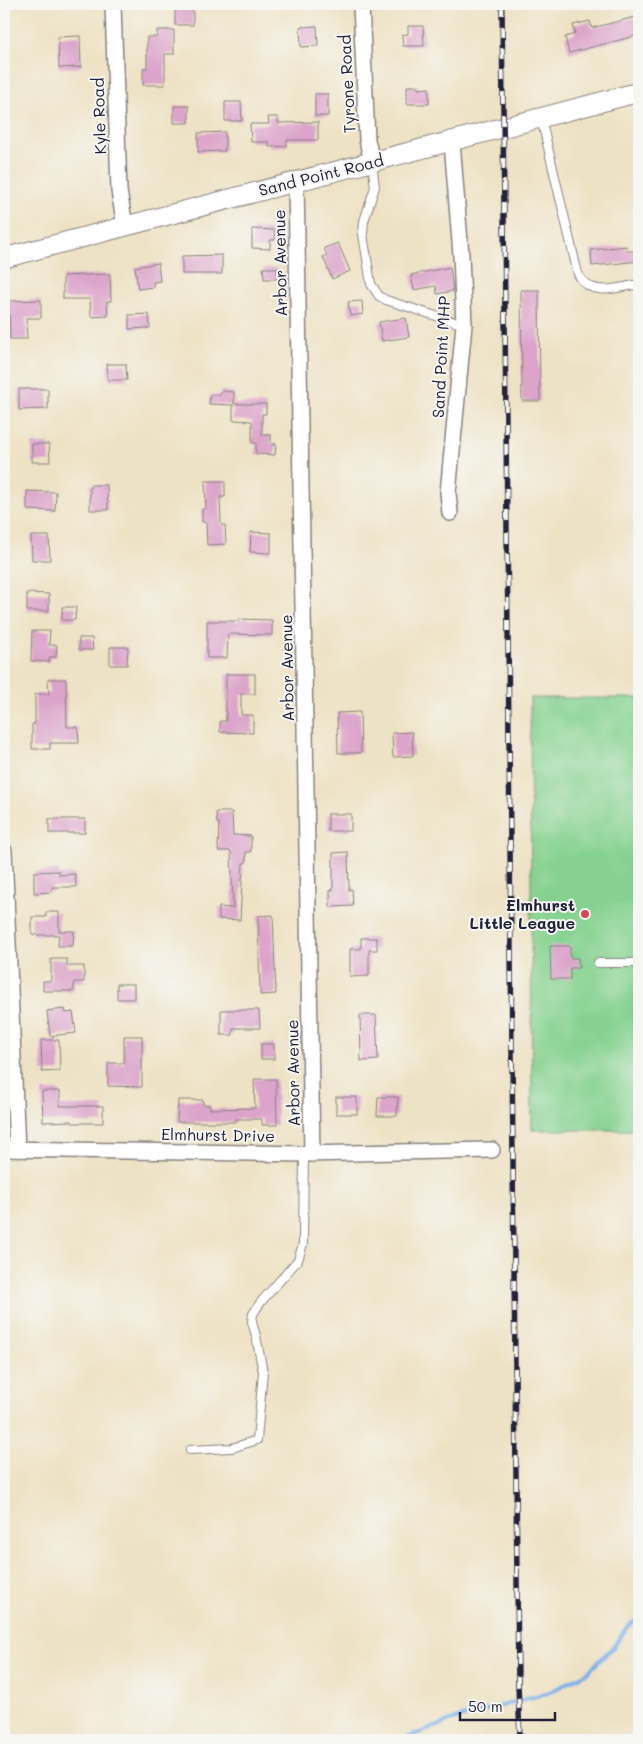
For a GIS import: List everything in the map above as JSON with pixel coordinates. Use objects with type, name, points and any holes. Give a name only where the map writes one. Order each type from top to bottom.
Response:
[{"type":"street","name":"Kyle Road","points":[[113,4],[119,191],[125,226]]},
{"type":"street","name":"Tyrone Road","points":[[361,4],[367,140],[372,162]]},
{"type":"street","name":"Sand Point Road","points":[[4,258],[639,92]]},
{"type":"street","name":"Sand Point MHP","points":[[450,514],[448,493],[464,325],[463,279],[452,142]]},
{"type":"street","name":"Arbor Avenue","points":[[296,181],[308,1154]]},
{"type":"street","points":[[4,851],[11,1149]]},
{"type":"street","name":"Elmhurst Drive","points":[[11,1149],[308,1154],[492,1150]]},
{"type":"lane","points":[[541,118],[578,274],[582,282],[588,287],[598,289],[639,284]]},
{"type":"lane","points":[[372,162],[376,187],[364,221],[363,234],[371,284],[379,296],[386,300],[464,325]]},
{"type":"lane","points":[[598,963],[639,963]]},
{"type":"lane","points":[[190,1450],[232,1448],[257,1440],[262,1372],[252,1322],[253,1314],[260,1303],[298,1260],[303,1244],[308,1154]]},
{"type":"green space","name":"Elmhurst Little League","points":[[530,698],[639,698],[639,1130],[532,1130]]},
{"type":"building","points":[[175,9],[193,9],[193,25],[175,25]]},
{"type":"building","points":[[639,16],[639,35],[569,53],[565,37],[575,34],[573,25],[590,21],[592,28]]},
{"type":"building","points":[[317,26],[318,46],[301,47],[300,27]]},
{"type":"building","points":[[408,26],[423,26],[424,46],[403,46],[402,35],[408,34]]},
{"type":"building","points":[[157,30],[174,30],[174,54],[165,54],[165,85],[143,85],[143,68],[147,68],[147,37],[157,37]]},
{"type":"building","points":[[80,36],[81,67],[59,68],[58,37]]},
{"type":"building","points":[[407,86],[418,86],[418,89],[429,88],[429,104],[407,104]]},
{"type":"building","points":[[315,94],[328,94],[328,116],[315,116]]},
{"type":"building","points":[[225,102],[241,102],[242,121],[225,121]]},
{"type":"building","points":[[174,106],[189,106],[189,123],[174,123]]},
{"type":"building","points":[[268,117],[278,117],[278,123],[318,122],[318,140],[287,140],[287,146],[269,147],[269,142],[251,142],[250,124],[269,124]]},
{"type":"building","points":[[225,132],[225,151],[198,152],[198,133]]},
{"type":"building","points":[[252,229],[275,230],[275,240],[270,240],[270,249],[252,248]]},
{"type":"building","points":[[338,243],[350,271],[332,279],[323,257],[327,255],[324,248]]},
{"type":"building","points":[[626,246],[627,251],[639,251],[639,261],[592,266],[591,250]]},
{"type":"building","points":[[222,255],[222,274],[182,274],[182,256]]},
{"type":"building","points":[[158,263],[160,281],[153,282],[154,287],[138,289],[135,267]]},
{"type":"building","points":[[450,267],[453,291],[437,294],[436,286],[414,290],[411,275]]},
{"type":"building","points":[[263,268],[277,268],[277,279],[264,279]]},
{"type":"building","points":[[110,274],[111,301],[107,301],[108,316],[91,317],[90,299],[63,299],[63,276]]},
{"type":"building","points":[[521,290],[539,290],[540,401],[522,401]]},
{"type":"building","points":[[41,300],[41,318],[26,318],[27,339],[10,339],[9,301]]},
{"type":"building","points":[[362,301],[363,314],[350,316],[348,302]]},
{"type":"building","points":[[149,314],[150,328],[129,329],[129,315]]},
{"type":"building","points":[[406,318],[409,337],[382,341],[379,322]]},
{"type":"building","points":[[107,364],[126,364],[127,380],[108,380]]},
{"type":"building","points":[[19,389],[48,389],[48,409],[19,410]]},
{"type":"building","points":[[221,391],[234,392],[234,404],[266,404],[266,414],[262,414],[262,435],[271,435],[271,444],[276,444],[275,455],[256,454],[256,443],[252,443],[252,421],[233,420],[233,405],[209,404],[210,395],[220,395]]},
{"type":"building","points":[[32,444],[49,444],[50,462],[32,462]]},
{"type":"building","points":[[205,481],[225,481],[225,497],[220,497],[221,525],[225,525],[226,544],[207,545],[206,522],[202,522],[202,509],[206,509]]},
{"type":"building","points":[[90,485],[107,485],[108,510],[90,510]]},
{"type":"building","points":[[27,491],[56,492],[55,511],[27,510]]},
{"type":"building","points":[[251,532],[271,533],[271,553],[250,552]]},
{"type":"building","points":[[31,536],[49,536],[50,560],[32,560]]},
{"type":"building","points":[[27,593],[49,594],[49,611],[27,611]]},
{"type":"building","points":[[62,607],[76,607],[75,620],[62,620]]},
{"type":"building","points":[[239,619],[272,620],[272,635],[228,634],[227,658],[207,658],[207,621],[239,621]]},
{"type":"building","points":[[32,631],[50,631],[49,645],[57,645],[56,657],[50,657],[49,662],[31,661]]},
{"type":"building","points":[[79,638],[92,638],[93,650],[79,650]]},
{"type":"building","points":[[110,647],[128,647],[127,665],[110,665]]},
{"type":"building","points":[[226,674],[255,674],[255,694],[241,694],[241,715],[253,715],[253,733],[220,732],[220,721],[226,721]]},
{"type":"building","points":[[48,679],[66,679],[67,727],[78,727],[79,743],[50,743],[50,749],[32,749],[32,724],[35,724],[35,694],[49,694]]},
{"type":"building","points":[[360,712],[361,753],[338,753],[337,713]]},
{"type":"building","points":[[412,732],[413,756],[393,757],[392,733]]},
{"type":"building","points":[[216,812],[232,812],[233,835],[251,836],[251,852],[246,852],[246,863],[243,863],[240,920],[219,919],[219,907],[233,908],[231,851],[218,851],[219,823],[217,823]]},
{"type":"building","points":[[328,814],[351,814],[351,831],[328,831]]},
{"type":"building","points":[[49,819],[85,819],[85,833],[49,833]]},
{"type":"building","points":[[348,852],[349,890],[352,889],[353,906],[330,907],[330,890],[333,890],[333,853]]},
{"type":"building","points":[[59,871],[59,875],[75,874],[76,887],[52,887],[52,892],[34,893],[34,872]]},
{"type":"building","points":[[46,912],[59,912],[59,931],[74,931],[73,946],[58,946],[59,935],[32,935],[32,917],[46,917]]},
{"type":"building","points":[[273,915],[276,994],[260,995],[258,916]]},
{"type":"building","points":[[361,938],[377,938],[377,950],[369,950],[369,976],[350,977],[350,949],[361,949]]},
{"type":"building","points":[[550,946],[570,946],[570,958],[578,958],[579,968],[570,968],[570,979],[551,979]]},
{"type":"building","points":[[51,959],[67,959],[67,966],[84,966],[84,982],[74,982],[74,991],[43,991],[43,981],[51,981]]},
{"type":"building","points":[[117,984],[134,984],[134,999],[117,999]]},
{"type":"building","points":[[65,1009],[66,1013],[73,1012],[76,1033],[50,1036],[47,1011]]},
{"type":"building","points":[[221,1010],[259,1010],[260,1028],[233,1028],[233,1035],[221,1035]]},
{"type":"building","points":[[360,1015],[376,1015],[378,1060],[361,1061]]},
{"type":"building","points":[[124,1036],[142,1036],[142,1087],[108,1086],[108,1063],[124,1063]]},
{"type":"building","points":[[41,1040],[59,1040],[60,1071],[42,1072]]},
{"type":"building","points":[[261,1044],[274,1044],[274,1059],[261,1059]]},
{"type":"building","points":[[254,1079],[276,1079],[277,1125],[262,1125],[262,1119],[236,1119],[236,1122],[177,1122],[178,1100],[203,1100],[203,1105],[210,1105],[210,1109],[255,1108]]},
{"type":"building","points":[[42,1091],[60,1091],[60,1106],[103,1106],[103,1123],[43,1122]]},
{"type":"building","points":[[336,1097],[357,1097],[357,1114],[336,1114]]},
{"type":"building","points":[[378,1097],[398,1097],[397,1116],[377,1116]]},
{"type":"waterway","points":[[401,1740],[456,1719],[550,1692],[588,1672],[614,1646],[627,1627],[639,1618]]},
{"type":"railway","points":[[502,4],[520,1740]]},
{"type":"place","name":"Elmhurst Little League","points":[[585,914]]}]
